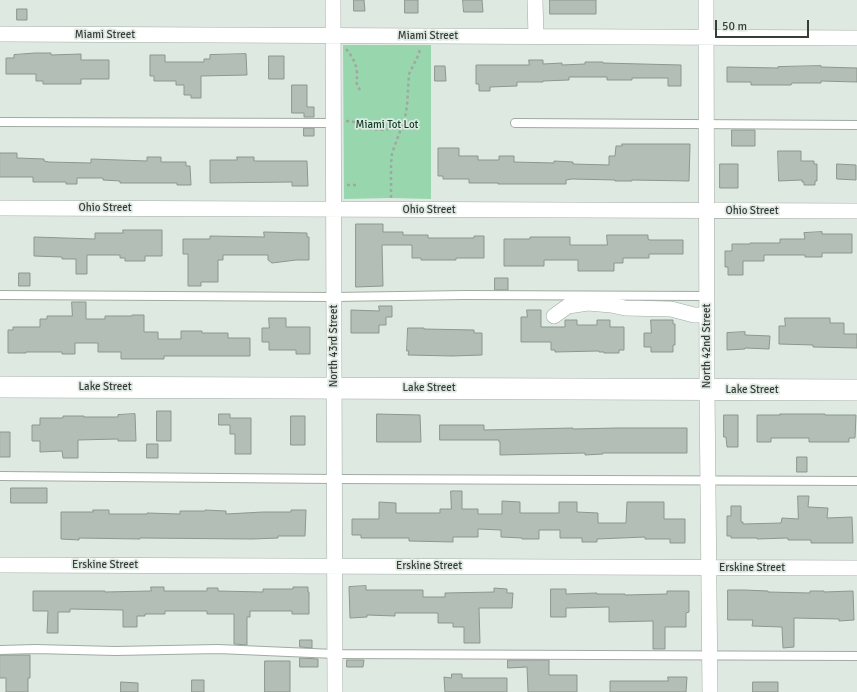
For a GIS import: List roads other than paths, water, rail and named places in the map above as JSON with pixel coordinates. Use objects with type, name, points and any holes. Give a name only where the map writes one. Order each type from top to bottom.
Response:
[{"type":"main road","name":"Lake Street","points":[[0,387],[857,390]]},
{"type":"street","name":"North 43rd Street","points":[[333,0],[338,40],[339,122],[334,209],[336,692]]},
{"type":"street","points":[[536,0],[536,36]]},
{"type":"street","name":"North 42nd Street","points":[[706,0],[707,390],[710,692]]},
{"type":"street","name":"Miami Street","points":[[0,34],[338,40],[536,36],[857,38]]},
{"type":"street","name":"Ohio Street","points":[[0,208],[857,211]]},
{"type":"street","points":[[554,316],[568,306],[588,303],[625,308],[671,309],[694,315],[707,315]]},
{"type":"street","name":"Erskine Street","points":[[0,565],[857,568]]},
{"type":"lane","points":[[0,122],[339,122]]},
{"type":"lane","points":[[515,123],[857,125]]},
{"type":"lane","points":[[0,295],[334,297],[465,295],[707,296]]},
{"type":"lane","points":[[0,476],[857,481]]},
{"type":"lane","points":[[0,650],[218,650],[336,654],[857,656]]},
{"type":"park label","name":"Miami Tot Lot","points":[[387,125]]}]
